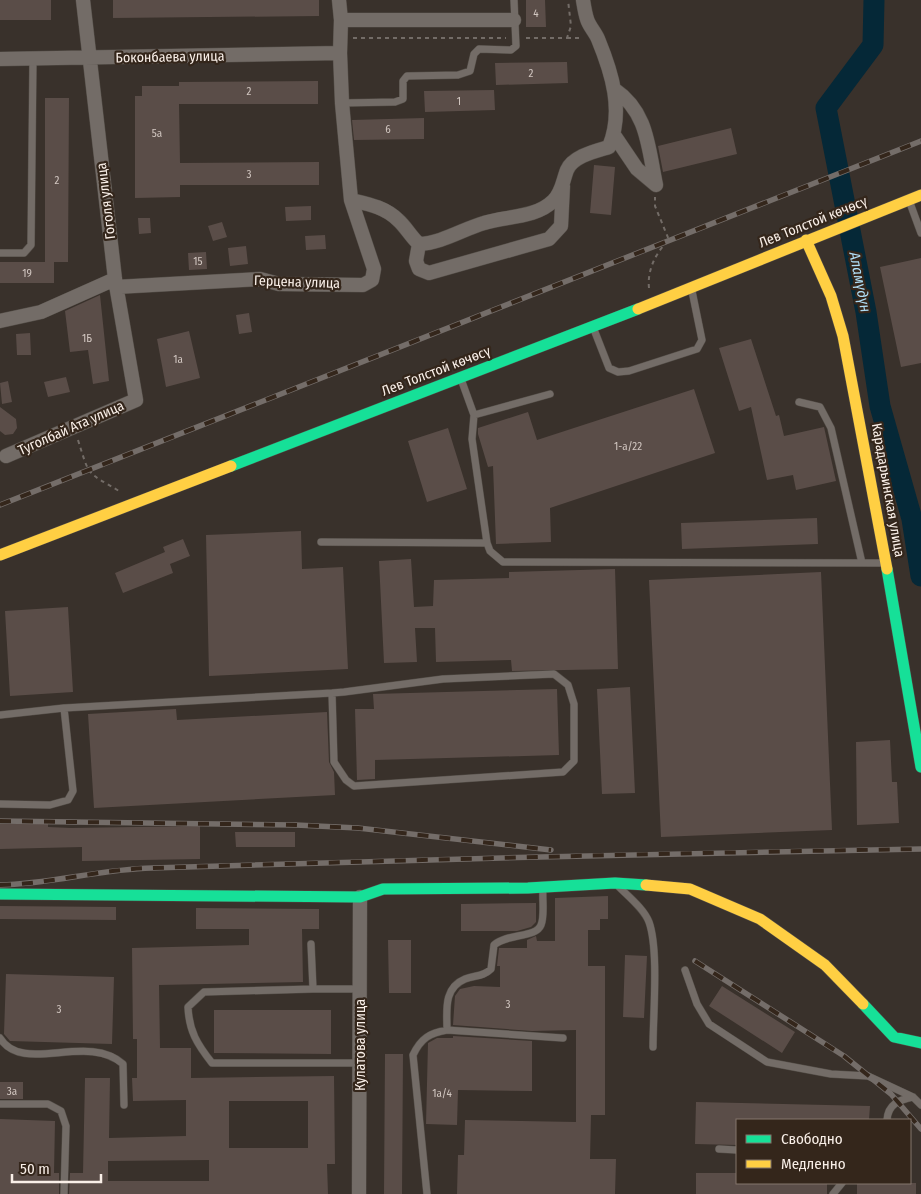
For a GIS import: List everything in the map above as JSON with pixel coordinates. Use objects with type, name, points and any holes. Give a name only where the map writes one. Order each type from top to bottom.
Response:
[{"type":"street","name":"Гоголя улица","points":[[83,0],[115,283],[136,400]]},
{"type":"street","name":"Герцена улица","points":[[115,283],[260,279],[278,284],[363,284],[372,280],[374,269],[351,200],[342,103],[339,0]]},
{"type":"street","points":[[351,200],[382,208],[399,220],[419,244],[416,261],[419,269],[429,273],[549,238],[561,226],[563,185],[567,168],[585,154],[609,146],[614,135],[617,113],[614,89],[598,39],[587,20],[583,0]]},
{"type":"street","points":[[341,20],[514,20]]},
{"type":"street","name":"Боконбаева улица","points":[[0,59],[340,53]]},
{"type":"street","points":[[614,89],[627,97],[640,115],[656,185]]},
{"type":"street","points":[[614,135],[637,169],[656,185]]},
{"type":"street","points":[[419,244],[430,243],[486,222],[538,211],[554,201],[563,185]]},
{"type":"street","name":"Лев Толстой көчөсү","points":[[0,555],[461,378],[921,195]]},
{"type":"street","name":"Карадарьинская улица","points":[[806,240],[831,296],[843,336],[887,564],[921,767]]},
{"type":"street","points":[[0,321],[41,312],[115,283]]},
{"type":"street","name":"Туголбай Ата улица","points":[[6,456],[136,400]]},
{"type":"street","points":[[0,894],[360,896],[383,889],[528,888],[615,883],[690,889],[760,919],[825,965],[894,1037],[921,1043]]},
{"type":"street","name":"Кулатова улица","points":[[359,1194],[360,896]]},
{"type":"lane","points":[[342,103],[395,102],[403,99],[403,81],[407,76],[458,75],[470,71],[474,54],[479,49],[511,50],[516,46],[514,0]]},
{"type":"lane","points":[[0,253],[24,253],[31,245],[33,59]]},
{"type":"lane","points":[[909,200],[921,233]]},
{"type":"lane","points":[[592,326],[609,368],[618,372],[629,371],[697,349],[702,340],[691,288]]},
{"type":"lane","points":[[461,378],[474,415],[472,439],[487,543],[490,551],[503,562],[887,564]]},
{"type":"lane","points":[[474,415],[550,394]]},
{"type":"lane","points":[[799,402],[820,407],[831,428],[862,563]]},
{"type":"lane","points":[[321,542],[487,543]]},
{"type":"lane","points":[[0,715],[64,708],[332,693],[443,679],[554,674],[568,685],[574,704],[574,761],[563,772],[555,773],[354,786],[346,780],[334,762],[332,693]]},
{"type":"lane","points":[[0,804],[50,805],[68,800],[73,791],[64,708]]},
{"type":"lane","points":[[615,883],[645,914],[649,922],[653,942],[653,1047]]},
{"type":"lane","points":[[447,1030],[447,996],[455,986],[464,979],[486,973],[491,969],[494,945],[501,939],[536,932],[542,925],[543,886]]},
{"type":"lane","points":[[311,944],[313,989]]},
{"type":"lane","points":[[685,970],[697,1004],[708,1024],[767,1062],[831,1074],[868,1076],[913,1097],[921,1104]]},
{"type":"lane","points":[[360,990],[313,989],[204,992],[188,1007],[189,1025],[196,1042],[212,1062],[360,1063]]},
{"type":"lane","points":[[427,1194],[413,1054],[419,1042],[431,1033],[447,1030],[563,1038]]},
{"type":"lane","points":[[0,1038],[9,1049],[21,1054],[94,1050],[114,1056],[123,1064],[124,1105]]},
{"type":"lane","points":[[887,1119],[887,1112],[897,1101],[913,1097]]},
{"type":"lane","points":[[0,1104],[48,1104],[61,1111],[66,1126],[64,1194]]},
{"type":"lane","points":[[718,1148],[736,1150]]},
{"type":"lane","points":[[833,1194],[841,1184]]},
{"type":"path","points":[[341,38],[567,38],[571,26],[568,0]]},
{"type":"path","points":[[648,285],[654,259],[659,250],[669,240],[655,206],[656,185]]},
{"type":"path","points":[[77,438],[88,471],[95,479],[120,491],[128,507]]},
{"type":"building","points":[[0,0],[51,0],[51,20],[0,20]]},
{"type":"building","points":[[113,0],[319,0],[319,16],[113,18]]},
{"type":"building","points":[[526,0],[545,0],[546,27],[526,27]]},
{"type":"building","points":[[567,62],[568,83],[496,85],[495,63]]},
{"type":"building","points":[[318,81],[318,104],[179,104],[180,163],[319,162],[319,185],[180,185],[180,197],[135,198],[135,96],[142,96],[142,86],[179,86],[179,82]]},
{"type":"building","points":[[494,90],[495,110],[425,112],[424,91]]},
{"type":"building","points":[[45,98],[69,98],[68,262],[54,262],[54,283],[0,283],[0,262],[45,262]]},
{"type":"building","points":[[424,118],[424,139],[354,140],[352,120]]},
{"type":"building","points":[[731,128],[737,154],[663,172],[658,146]]},
{"type":"building","points":[[594,165],[615,167],[611,215],[590,213]]},
{"type":"building","points":[[311,206],[311,220],[286,221],[285,207]]},
{"type":"building","points":[[138,218],[150,218],[151,233],[139,234]]},
{"type":"building","points":[[222,222],[227,237],[213,241],[208,226]]},
{"type":"building","points":[[325,235],[326,249],[306,250],[305,236]]},
{"type":"building","points":[[246,246],[248,264],[230,266],[228,248]]},
{"type":"building","points":[[206,252],[207,269],[189,270],[188,253]]},
{"type":"building","points":[[921,258],[921,363],[901,367],[880,267]]},
{"type":"building","points":[[100,295],[109,381],[93,384],[88,350],[70,352],[65,311]]},
{"type":"building","points":[[249,313],[252,332],[239,334],[236,315]]},
{"type":"building","points":[[189,331],[200,378],[166,387],[157,339]]},
{"type":"building","points":[[30,333],[31,355],[17,355],[16,334]]},
{"type":"building","points":[[751,339],[776,416],[779,415],[784,436],[824,427],[836,481],[796,490],[793,475],[767,480],[751,407],[739,411],[719,348]]},
{"type":"building","points":[[66,377],[70,392],[48,397],[44,382]]},
{"type":"building","points":[[8,381],[12,402],[2,404],[0,383]]},
{"type":"building","points":[[694,389],[715,453],[550,508],[551,542],[496,544],[493,466],[488,467],[478,428],[528,412],[537,440]]},
{"type":"building","points":[[0,407],[16,419],[17,428],[13,434],[5,435],[0,431]]},
{"type":"building","points":[[448,428],[467,489],[427,502],[408,441]]},
{"type":"building","points":[[817,518],[818,544],[682,549],[681,523]]},
{"type":"building","points":[[301,531],[302,569],[343,567],[348,669],[209,676],[206,535]]},
{"type":"building","points":[[183,539],[190,556],[170,564],[173,573],[123,593],[115,573],[165,552],[163,547]]},
{"type":"building","points":[[411,559],[414,607],[433,606],[434,580],[509,578],[509,572],[615,569],[618,669],[512,671],[511,660],[436,662],[435,628],[415,628],[417,662],[384,663],[379,561]]},
{"type":"building","points":[[821,572],[832,830],[661,837],[649,580]]},
{"type":"building","points":[[68,607],[73,692],[10,696],[5,611]]},
{"type":"building","points":[[630,687],[635,793],[602,794],[597,689]]},
{"type":"building","points":[[557,689],[559,755],[375,760],[375,779],[357,780],[355,709],[374,709],[373,694]]},
{"type":"building","points":[[176,709],[177,720],[327,712],[329,762],[334,772],[335,795],[94,808],[88,714]]},
{"type":"building","points":[[890,740],[892,782],[897,782],[899,823],[857,825],[856,742]]},
{"type":"building","points":[[0,824],[48,824],[48,827],[71,828],[200,826],[200,859],[82,861],[82,847],[0,849]]},
{"type":"building","points":[[235,832],[295,832],[295,847],[236,847]]},
{"type":"building","points":[[608,896],[608,919],[600,919],[600,930],[588,930],[588,966],[605,966],[605,1115],[591,1115],[590,1159],[616,1159],[615,1194],[457,1194],[458,1155],[464,1155],[465,1120],[576,1122],[576,1030],[532,1031],[453,1025],[455,996],[460,989],[474,986],[500,987],[500,966],[497,966],[499,948],[527,948],[527,940],[536,936],[537,941],[555,941],[555,898]]},
{"type":"building","points":[[536,903],[536,922],[531,927],[517,931],[461,931],[461,904]]},
{"type":"building","points":[[0,906],[116,907],[116,920],[0,919]]},
{"type":"building","points":[[196,908],[319,909],[319,929],[302,929],[303,982],[159,985],[160,1048],[191,1048],[191,1078],[334,1076],[335,1164],[327,1164],[328,1194],[69,1194],[70,1173],[83,1173],[85,1078],[110,1078],[109,1138],[186,1136],[186,1100],[133,1101],[132,1078],[137,1078],[137,1039],[133,1039],[132,948],[249,945],[249,929],[196,929]],"holes":[[[229,1101],[308,1101],[308,1148],[229,1148]],[[209,1160],[209,1181],[108,1181],[108,1161]]]},
{"type":"building","points":[[388,940],[411,940],[411,993],[389,993]]},
{"type":"building","points":[[625,955],[647,956],[644,1018],[623,1017]]},
{"type":"building","points":[[6,974],[114,977],[112,1044],[10,1041],[4,1034]]},
{"type":"building","points":[[722,986],[795,1032],[782,1053],[709,1006]]},
{"type":"building","points":[[214,1010],[331,1010],[331,1054],[214,1053]]},
{"type":"building","points":[[453,1036],[532,1041],[532,1091],[458,1090],[457,1125],[426,1124],[428,1043],[437,1038],[453,1038]]},
{"type":"building","points":[[385,1054],[403,1054],[402,1194],[384,1194]]},
{"type":"building","points":[[0,1082],[23,1082],[23,1099],[0,1099]]},
{"type":"building","points":[[696,1102],[870,1106],[869,1119],[736,1119],[736,1145],[695,1144]]},
{"type":"building","points":[[0,1119],[55,1121],[54,1173],[59,1173],[59,1194],[0,1194]]},
{"type":"building","points":[[696,1173],[736,1173],[736,1184],[827,1184],[827,1194],[696,1194]]},
{"type":"building","points":[[916,1183],[916,1194],[857,1194],[857,1184]]},
{"type":"waterway","name":"Аламүдүн","points":[[874,0],[873,45],[826,108],[866,312],[880,406],[912,519],[921,576]]},
{"type":"railway","points":[[0,505],[921,141]]},
{"type":"railway","points":[[0,821],[296,825],[358,828],[551,850]]},
{"type":"railway","points":[[0,885],[152,868],[536,857],[921,849]]},
{"type":"railway","points":[[695,961],[844,1056],[891,1094],[921,1129]]},
{"type":"traffic: fast","points":[[231,466],[638,309]]},
{"type":"traffic: fast","points":[[887,569],[921,767]]},
{"type":"traffic: fast","points":[[0,894],[360,897],[383,889],[528,888],[615,883],[646,885]]},
{"type":"traffic: fast","points":[[863,1004],[894,1037],[921,1043]]},
{"type":"traffic: slow","points":[[638,309],[921,195]]},
{"type":"traffic: slow","points":[[806,240],[831,296],[843,336],[887,569]]},
{"type":"traffic: slow","points":[[0,555],[231,466]]},
{"type":"traffic: slow","points":[[646,885],[690,889],[760,919],[825,965],[863,1004]]}]
